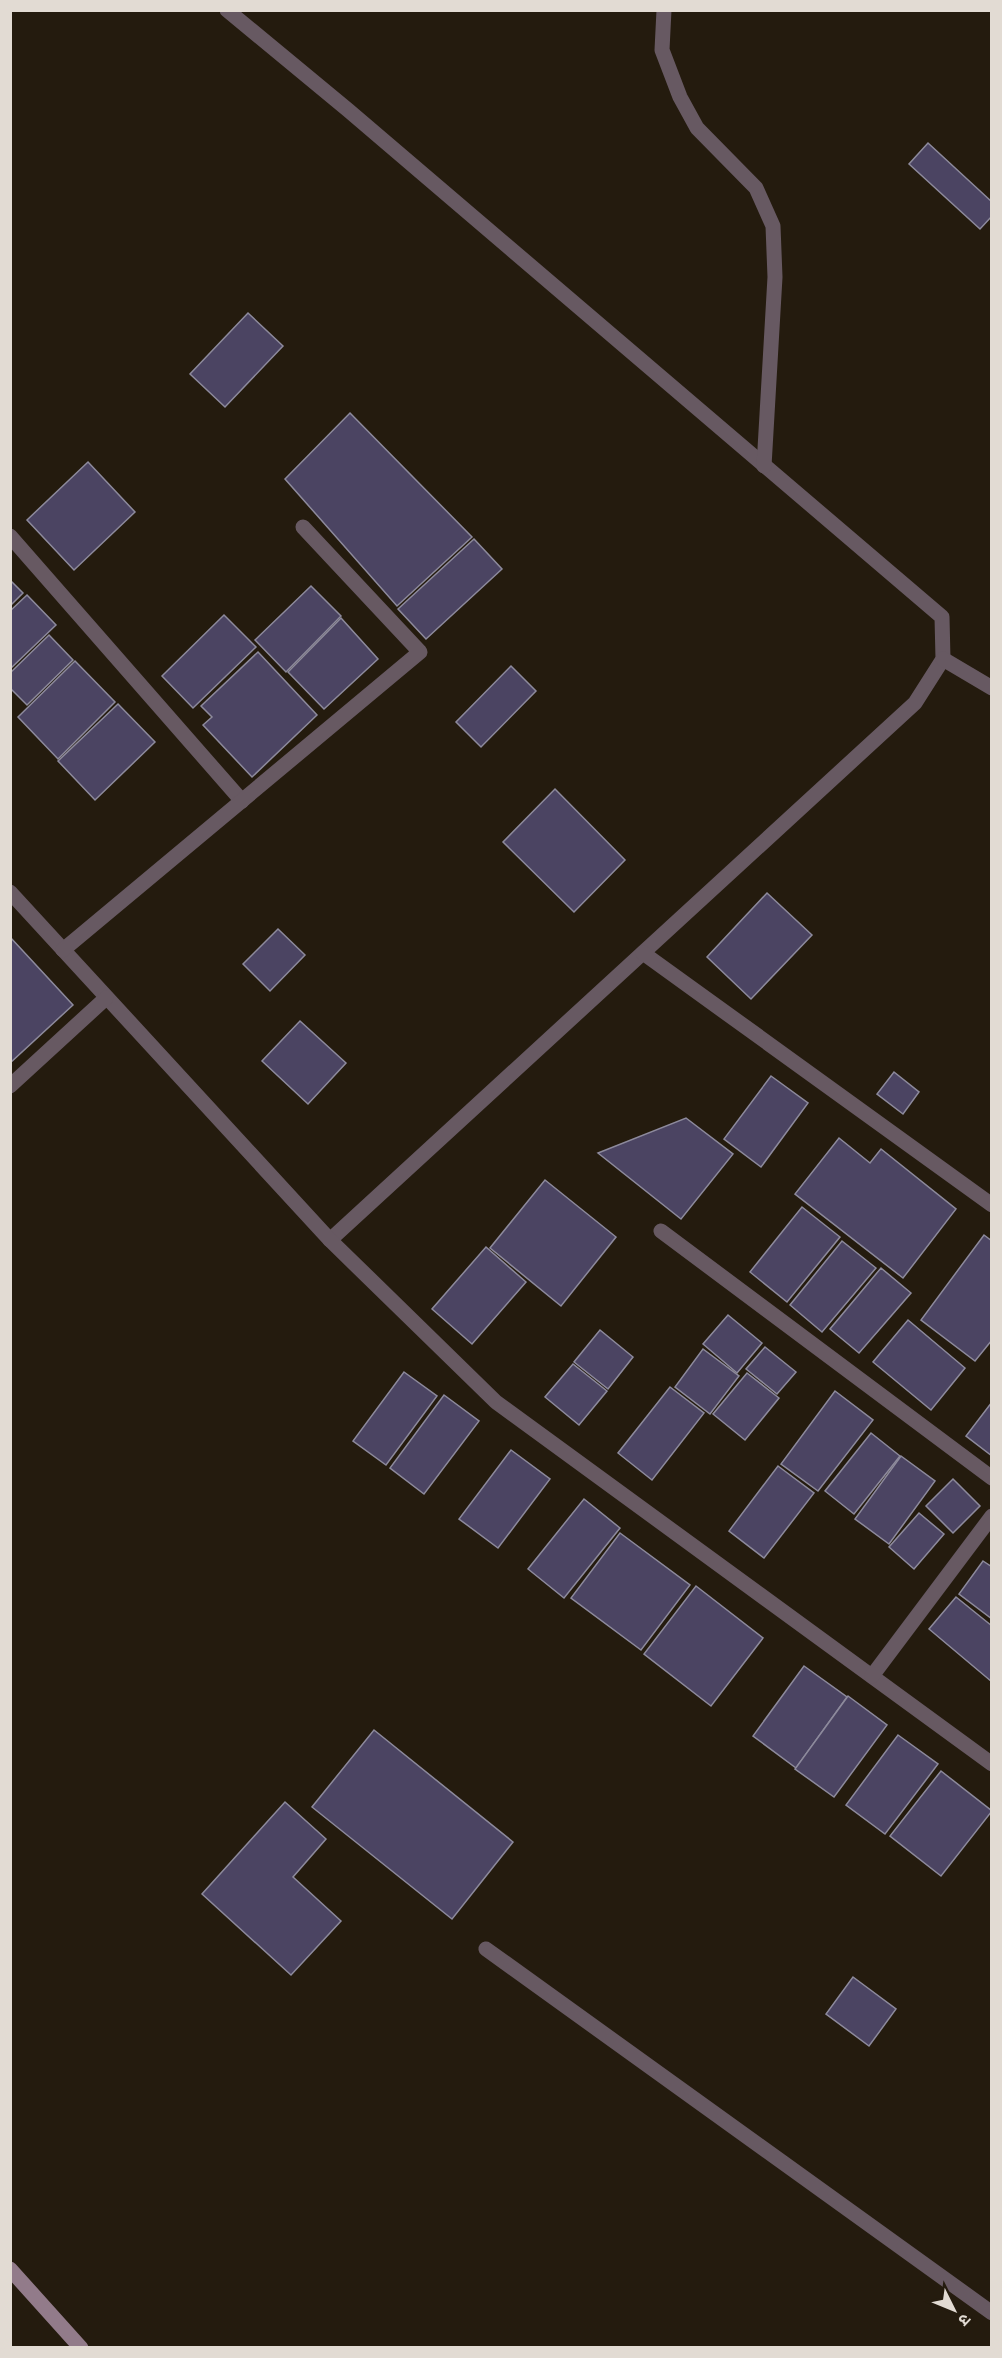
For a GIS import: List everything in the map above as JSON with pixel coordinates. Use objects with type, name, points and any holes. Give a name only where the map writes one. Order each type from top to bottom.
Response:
[{"type":"street","points":[[227,10],[348,110],[942,617],[943,659],[915,703],[330,1240]]},
{"type":"street","points":[[664,10],[662,50],[680,97],[697,128],[756,188],[773,226],[775,277],[764,466]]},
{"type":"street","points":[[63,950],[420,652],[303,527]]},
{"type":"street","points":[[10,536],[242,801]]},
{"type":"street","points":[[943,659],[992,688]]},
{"type":"street","points":[[10,892],[330,1240],[496,1402],[992,1764]]},
{"type":"street","points":[[643,953],[992,1205]]},
{"type":"street","points":[[10,1086],[106,998]]},
{"type":"street","points":[[661,1231],[992,1478]]},
{"type":"street","points":[[872,1676],[992,1516]]},
{"type":"street","points":[[486,1949],[992,2313]]},
{"type":"street","points":[[10,2269],[81,2348]]},
{"type":"building","points":[[928,143],[992,202],[992,216],[980,229],[909,164]]},
{"type":"building","points":[[248,313],[283,346],[225,407],[190,374]]},
{"type":"building","points":[[350,413],[472,537],[397,606],[285,479]]},
{"type":"building","points":[[88,462],[135,512],[74,570],[27,520]]},
{"type":"building","points":[[474,539],[502,569],[426,639],[398,609]]},
{"type":"building","points":[[10,580],[23,593],[10,606]]},
{"type":"building","points":[[311,586],[341,616],[286,672],[255,640]]},
{"type":"building","points":[[27,595],[56,625],[10,669],[10,611]]},
{"type":"building","points":[[224,615],[256,647],[193,708],[162,676]]},
{"type":"building","points":[[341,618],[378,659],[324,709],[288,672]]},
{"type":"building","points":[[49,635],[73,660],[27,705],[10,688],[10,673]]},
{"type":"building","points":[[258,652],[317,715],[252,777],[203,725],[212,717],[201,706]]},
{"type":"building","points":[[75,661],[115,702],[58,759],[18,717]]},
{"type":"building","points":[[511,666],[536,691],[481,747],[456,722]]},
{"type":"building","points":[[118,704],[155,742],[95,800],[58,761]]},
{"type":"building","points":[[555,789],[625,860],[574,912],[503,842]]},
{"type":"building","points":[[767,893],[812,935],[751,999],[707,957]]},
{"type":"building","points":[[278,929],[305,955],[270,991],[243,964]]},
{"type":"building","points":[[10,937],[73,1005],[10,1063]]},
{"type":"building","points":[[300,1021],[346,1063],[308,1104],[262,1061]]},
{"type":"building","points":[[894,1072],[919,1092],[903,1114],[877,1094]]},
{"type":"building","points":[[771,1076],[808,1103],[761,1167],[724,1139]]},
{"type":"building","points":[[686,1118],[733,1154],[681,1219],[598,1153]]},
{"type":"building","points":[[839,1138],[870,1163],[881,1149],[956,1209],[903,1278],[795,1194]]},
{"type":"building","points":[[545,1180],[616,1237],[561,1306],[490,1248]]},
{"type":"building","points":[[802,1207],[840,1237],[787,1302],[750,1272]]},
{"type":"building","points":[[984,1235],[992,1241],[992,1340],[975,1361],[921,1320]]},
{"type":"building","points":[[842,1241],[876,1268],[822,1332],[790,1305]]},
{"type":"building","points":[[486,1247],[526,1282],[472,1344],[432,1309]]},
{"type":"building","points":[[881,1268],[911,1293],[859,1353],[830,1329]]},
{"type":"building","points":[[728,1315],[762,1343],[737,1373],[703,1344]]},
{"type":"building","points":[[908,1320],[965,1368],[931,1410],[873,1362]]},
{"type":"building","points":[[600,1330],[633,1357],[608,1389],[574,1362]]},
{"type":"building","points":[[765,1347],[796,1372],[777,1394],[746,1369]]},
{"type":"building","points":[[703,1349],[739,1376],[710,1414],[675,1387]]},
{"type":"building","points":[[573,1364],[607,1391],[579,1425],[545,1397]]},
{"type":"building","points":[[404,1372],[437,1396],[386,1465],[353,1441]]},
{"type":"building","points":[[747,1373],[779,1398],[745,1440],[713,1414]]},
{"type":"building","points":[[670,1387],[704,1413],[652,1480],[618,1453]]},
{"type":"building","points":[[835,1391],[873,1420],[818,1491],[781,1464]]},
{"type":"building","points":[[444,1395],[479,1421],[424,1494],[390,1468]]},
{"type":"building","points":[[992,1402],[992,1456],[966,1436]]},
{"type":"building","points":[[871,1433],[900,1456],[854,1514],[825,1491]]},
{"type":"building","points":[[511,1450],[550,1479],[498,1548],[459,1519]]},
{"type":"building","points":[[901,1456],[935,1481],[889,1544],[855,1519]]},
{"type":"building","points":[[778,1466],[814,1493],[764,1558],[729,1531]]},
{"type":"building","points":[[953,1479],[980,1506],[953,1533],[926,1506]]},
{"type":"building","points":[[584,1499],[620,1528],[564,1598],[528,1569]]},
{"type":"building","points":[[919,1513],[944,1534],[914,1569],[889,1547]]},
{"type":"building","points":[[620,1533],[690,1585],[641,1650],[571,1598]]},
{"type":"building","points":[[983,1561],[992,1567],[992,1619],[959,1594]]},
{"type":"building","points":[[696,1586],[763,1638],[711,1706],[644,1654]]},
{"type":"building","points":[[956,1597],[992,1626],[992,1682],[929,1629]]},
{"type":"building","points":[[804,1666],[847,1697],[796,1768],[753,1736]]},
{"type":"building","points":[[848,1696],[887,1725],[834,1797],[795,1769]]},
{"type":"building","points":[[374,1730],[513,1842],[452,1919],[312,1807]]},
{"type":"building","points":[[898,1735],[938,1764],[885,1834],[846,1805]]},
{"type":"building","points":[[941,1771],[992,1811],[941,1876],[890,1836]]},
{"type":"building","points":[[285,1802],[326,1839],[293,1877],[341,1921],[291,1975],[202,1894]]},
{"type":"building","points":[[853,1977],[896,2009],[869,2046],[826,2014]]}]
